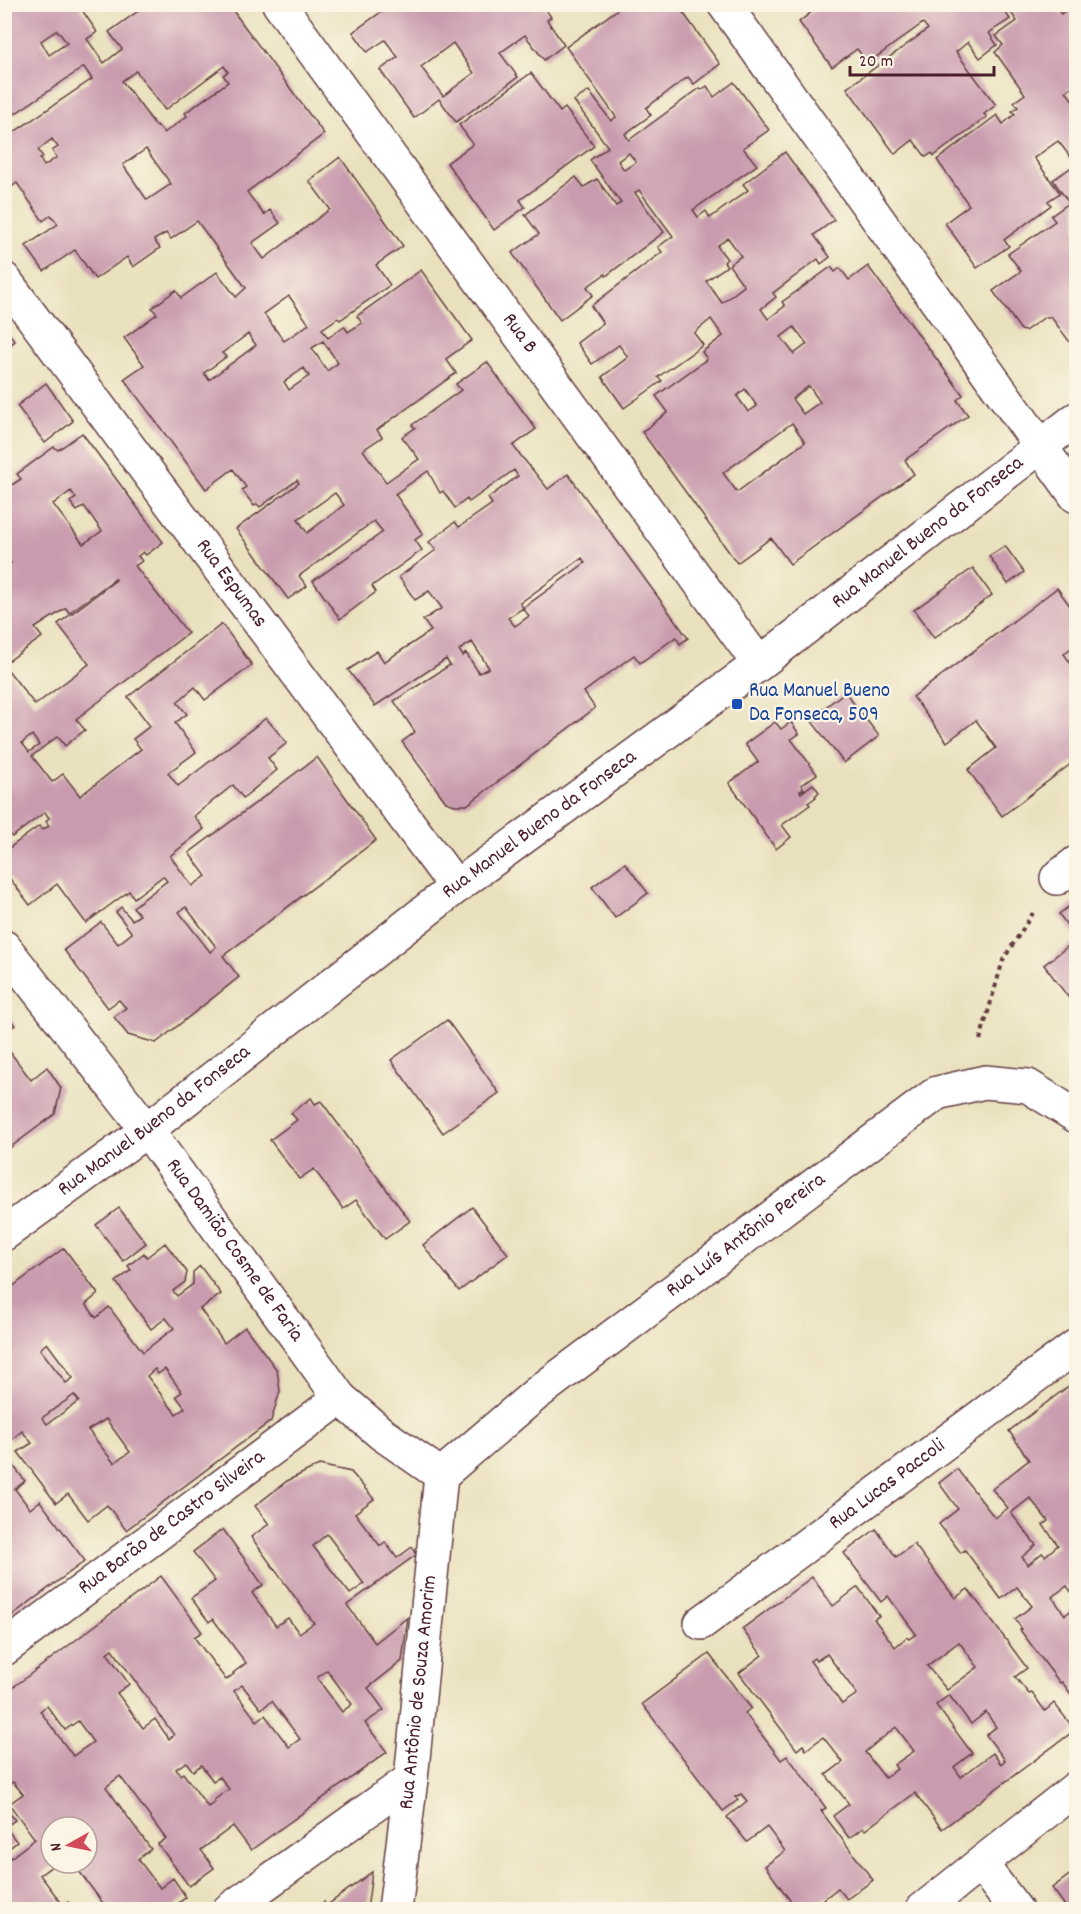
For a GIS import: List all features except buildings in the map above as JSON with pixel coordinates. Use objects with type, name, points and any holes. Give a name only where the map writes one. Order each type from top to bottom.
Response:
[{"type":"street","name":"Rua B","points":[[279,4],[759,664]]},
{"type":"street","points":[[724,4],[1077,496]]},
{"type":"street","name":"Rua Espumas","points":[[4,279],[456,887]]},
{"type":"street","name":"Rua Manuel Bueno da Fonseca","points":[[4,1234],[147,1130],[456,887],[759,664],[1077,419]]},
{"type":"street","name":"Rua Damião Cosme de Faria","points":[[4,947],[147,1130],[340,1398],[382,1434],[441,1475]]},
{"type":"street","name":"Rua Luís Antônio Pereira","points":[[441,1475],[536,1394],[937,1093],[985,1082],[1028,1086],[1077,1116]]},
{"type":"street","name":"Rua Lucas Paccoli","points":[[701,1623],[1077,1346]]},
{"type":"street","name":"Rua Barão de Castro Silveira","points":[[4,1649],[340,1398]]},
{"type":"street","name":"Rua Antônio de Souza Amorim","points":[[395,1910],[411,1779],[441,1475]]},
{"type":"street","points":[[229,1910],[411,1779]]},
{"type":"street","points":[[922,1910],[1077,1788]]},
{"type":"street","points":[[981,1864],[1016,1910]]},
{"type":"path","points":[[984,1029],[1002,960],[1067,870]]},
{"type":"place","name":"Rua Manuel Bueno Da Fonseca, 509","points":[[737,704]]}]
